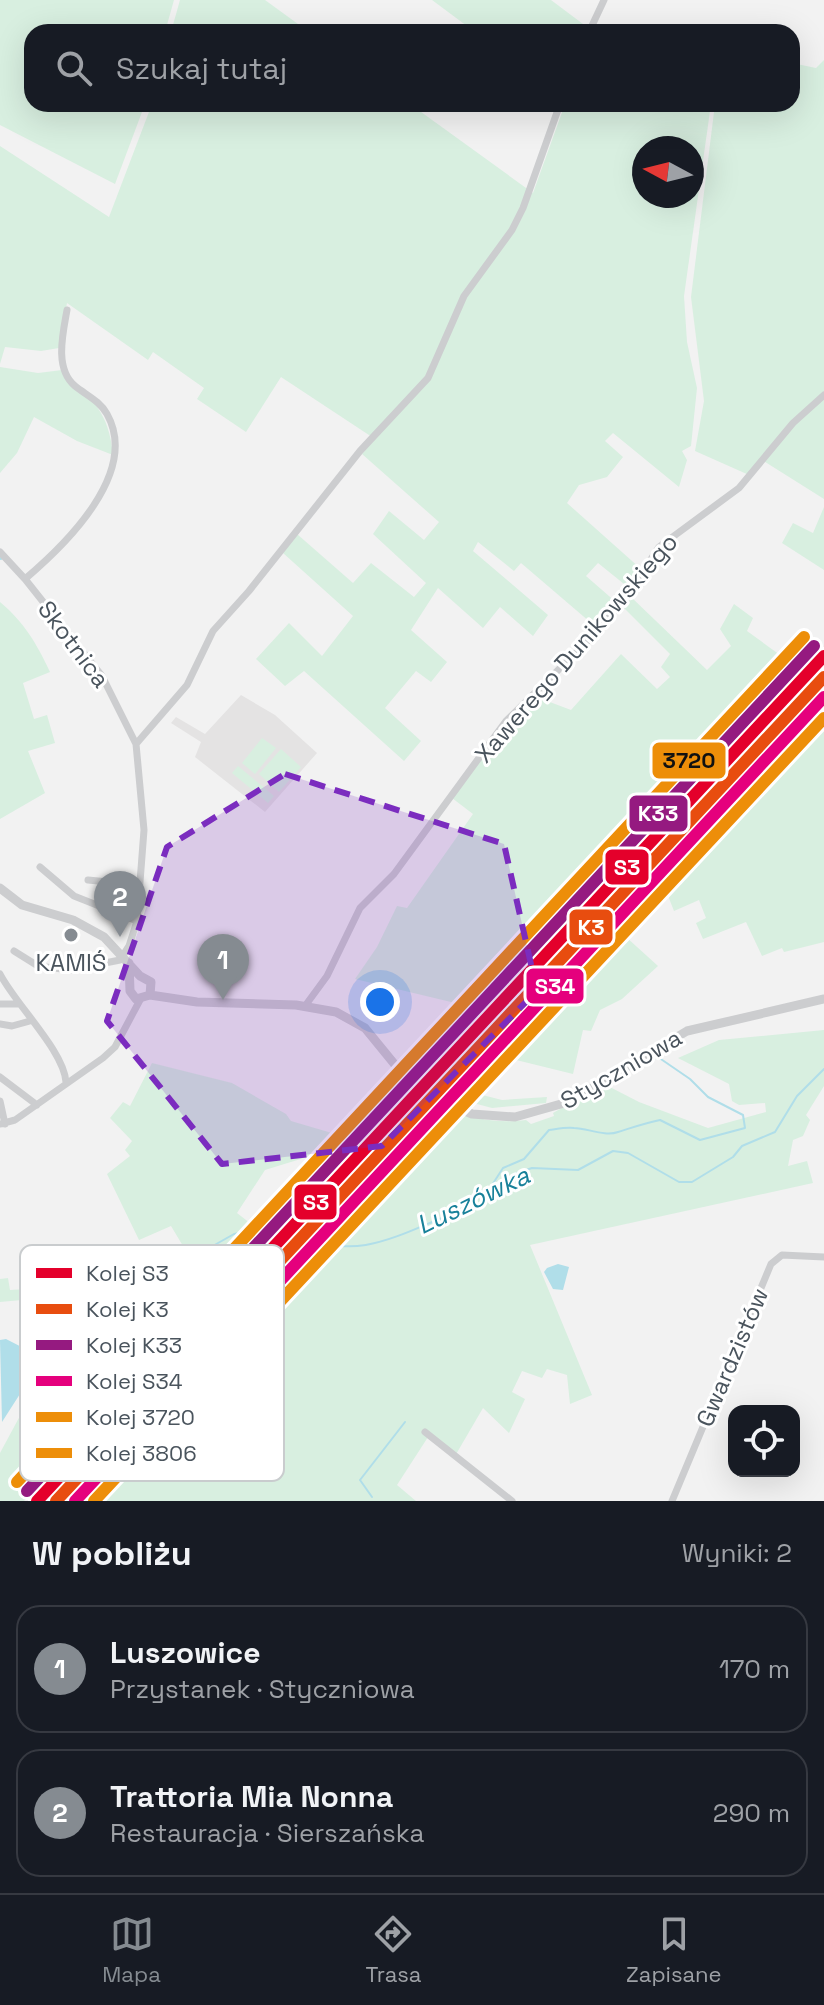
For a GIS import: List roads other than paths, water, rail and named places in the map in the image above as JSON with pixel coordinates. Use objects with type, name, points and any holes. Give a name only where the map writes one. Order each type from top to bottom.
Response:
[{"type":"street","points":[[593,24],[604,0]]},
{"type":"street","points":[[126,959],[137,921],[144,830],[136,744],[187,685],[213,631],[249,591],[360,451],[428,378],[464,296],[512,230],[523,208],[557,112]]},
{"type":"street","points":[[25,579],[90,514],[114,455],[115,439],[105,411],[68,380],[64,370],[62,335],[67,310]]},
{"type":"street","name":"Xawerego Dunikowskiego","points":[[305,1006],[327,976],[360,908],[394,874],[506,721],[598,631],[629,593],[659,547],[739,488],[793,423],[824,395]]},
{"type":"street","name":"Skotnica","points":[[0,552],[102,676],[136,744]]},
{"type":"street","points":[[40,867],[74,896],[137,921]]},
{"type":"street","points":[[88,880],[139,885]]},
{"type":"street","points":[[0,888],[22,905],[92,929],[126,959],[144,995]]},
{"type":"street","points":[[14,951],[38,966],[70,970],[126,959]]},
{"type":"street","points":[[0,974],[17,1004],[62,1063],[66,1082]]},
{"type":"street","points":[[0,1101],[2,1124],[37,1105],[115,1047],[131,1013],[144,995],[149,979],[136,978]]},
{"type":"street","name":"Styczniowa","points":[[144,995],[305,1006],[336,1012],[360,1024],[405,1077],[448,1106],[472,1114],[515,1117],[568,1102],[687,1031],[824,999]]},
{"type":"street","points":[[0,1004],[17,1004]]},
{"type":"street","points":[[0,1024],[12,1026],[30,1021]]},
{"type":"street","points":[[0,1077],[37,1105]]},
{"type":"street","name":"Gwardzistów","points":[[672,1501],[771,1264],[782,1255],[824,1257]]},
{"type":"street","points":[[425,1432],[512,1501]]},
{"type":"water","points":[[558,1264],[569,1267],[563,1290],[553,1289],[544,1272]]},
{"type":"water","points":[[6,1339],[20,1346],[20,1394],[2,1422],[0,1340]]},
{"type":"waterway","points":[[492,1185],[503,1168],[524,1159],[549,1130],[579,1128],[613,1133],[660,1120],[700,1140],[745,1128],[743,1115],[708,1097],[690,1079],[655,1055]]},
{"type":"waterway","name":"Luszówka","points":[[309,1232],[340,1246],[375,1243],[460,1213],[482,1192],[499,1187],[514,1174],[532,1168],[578,1170],[613,1151],[628,1153],[679,1182],[692,1182],[733,1157],[742,1146],[775,1132],[797,1096],[824,1069]]},
{"type":"waterway","points":[[287,1212],[291,1203]]},
{"type":"waterway","points":[[215,1245],[234,1234],[255,1230],[274,1214],[292,1216]]},
{"type":"waterway","points":[[260,1234],[266,1234],[282,1215]]},
{"type":"waterway","points":[[372,1497],[360,1480],[405,1422]]},
{"type":"rail line","name":"3720","points":[[238,1245],[804,637]]},
{"type":"rail line","name":"K33","points":[[256,1245],[814,646]]},
{"type":"rail line","name":"S3","points":[[275,1245],[824,656]]},
{"type":"rail line","name":"K3","points":[[284,1256],[824,677]]},
{"type":"rail line","name":"S34","points":[[284,1277],[824,697]]},
{"type":"rail line","name":"3806","points":[[284,1297],[824,718]]},
{"type":"rail line","name":"3720","points":[[17,1482],[20,1479]]},
{"type":"rail line","name":"K33","points":[[27,1491],[36,1481]]},
{"type":"rail line","name":"S3","points":[[37,1501],[56,1481]]},
{"type":"rail line","name":"K3","points":[[56,1501],[75,1481]]},
{"type":"rail line","name":"S34","points":[[75,1501],[94,1481]]},
{"type":"rail line","name":"3806","points":[[94,1501],[113,1481]]},
{"type":"place","name":"KAMIŚ","points":[[71,935]]},
{"type":"place","name":"Trattoria Mia Nonna","points":[[120,937]]},
{"type":"place","name":"Luszowice","points":[[223,1000]]}]
